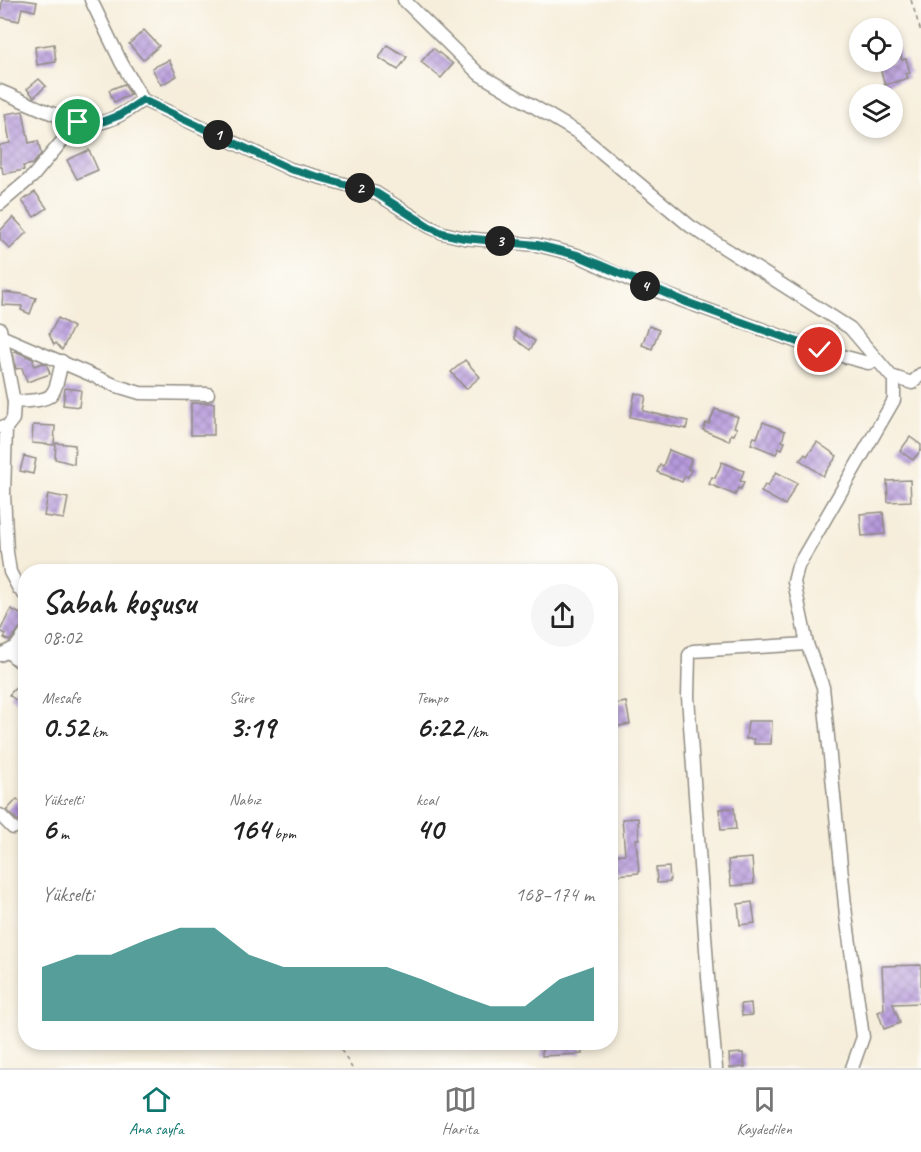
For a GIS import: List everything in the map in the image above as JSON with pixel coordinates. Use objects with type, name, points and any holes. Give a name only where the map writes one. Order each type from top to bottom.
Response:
[{"type":"street","points":[[91,0],[143,100],[290,169],[376,193],[442,233],[464,238],[537,245],[577,255],[686,302],[809,346],[868,363],[878,361]]},
{"type":"street","points":[[404,0],[479,74],[577,132],[690,226],[850,328],[894,378],[894,400]]},
{"type":"street","points":[[0,91],[78,122],[99,123],[120,115],[143,100]]},
{"type":"street","points":[[0,204],[33,176],[78,122]]},
{"type":"street","points":[[2,333],[117,386],[140,393],[208,394]]},
{"type":"street","points":[[2,333],[14,402],[13,419],[3,428],[7,552],[10,572],[18,587]]},
{"type":"street","points":[[14,402],[47,400],[55,392],[62,361]]},
{"type":"street","points":[[894,378],[917,379]]},
{"type":"street","points":[[852,1068],[863,1037],[846,915],[823,687],[807,644],[794,582],[798,566],[894,400],[917,379]]},
{"type":"street","points":[[18,643],[4,653],[18,662]]},
{"type":"street","points":[[716,1068],[689,708],[689,656],[693,651],[807,644]]},
{"type":"street","points":[[0,815],[13,828]]},
{"type":"path","points":[[911,0],[921,32]]},
{"type":"path","points":[[341,1050],[352,1068]]},
{"type":"building","points":[[2,0],[37,2],[35,11],[22,8],[19,21],[0,17]]},
{"type":"building","points":[[144,30],[159,46],[143,60],[129,44]]},
{"type":"building","points":[[54,44],[56,62],[37,65],[35,47]]},
{"type":"building","points":[[387,45],[407,57],[398,70],[379,58]]},
{"type":"building","points":[[433,48],[453,64],[441,78],[421,62]]},
{"type":"building","points":[[906,59],[910,73],[906,74],[908,78],[885,84],[881,72],[903,72],[903,60]]},
{"type":"building","points":[[169,60],[177,76],[161,85],[152,68]]},
{"type":"building","points":[[39,79],[46,86],[34,97],[27,89]]},
{"type":"building","points":[[124,84],[131,95],[114,102],[109,90]]},
{"type":"building","points":[[23,111],[29,143],[38,141],[41,154],[33,164],[23,166],[24,170],[3,174],[2,167],[0,167],[0,145],[10,143],[5,114]]},
{"type":"building","points":[[89,150],[98,170],[77,179],[67,160]]},
{"type":"building","points":[[35,192],[47,208],[34,217],[22,201]]},
{"type":"building","points":[[13,217],[27,232],[10,249],[0,239],[0,231]]},
{"type":"building","points":[[3,292],[36,298],[30,314],[21,310],[22,306],[2,305]]},
{"type":"building","points":[[58,318],[73,327],[62,350],[56,343],[54,345],[49,334]]},
{"type":"building","points":[[649,326],[659,330],[652,349],[642,345]]},
{"type":"building","points":[[515,328],[535,341],[530,350],[515,339]]},
{"type":"building","points":[[13,352],[33,359],[34,366],[43,363],[47,365],[50,374],[27,382],[22,368],[16,369]]},
{"type":"building","points":[[465,360],[480,377],[466,389],[451,372]]},
{"type":"building","points":[[65,388],[81,390],[79,407],[63,405]]},
{"type":"building","points":[[635,393],[646,396],[643,411],[688,421],[686,429],[630,417]]},
{"type":"building","points":[[191,403],[214,403],[214,435],[191,435]]},
{"type":"building","points":[[715,409],[738,417],[734,427],[737,428],[734,435],[731,434],[729,441],[703,430],[706,423],[709,424]]},
{"type":"building","points":[[763,422],[785,431],[782,441],[785,442],[776,454],[751,444],[754,437],[757,438]]},
{"type":"building","points":[[33,425],[55,426],[54,445],[32,443]]},
{"type":"building","points":[[910,437],[921,445],[921,450],[913,460],[900,451]]},
{"type":"building","points":[[817,442],[837,456],[823,476],[800,460],[805,454],[807,456]]},
{"type":"building","points":[[56,443],[75,445],[74,464],[55,459]]},
{"type":"building","points":[[669,450],[691,459],[688,469],[691,470],[682,482],[657,472],[660,465],[663,466]]},
{"type":"building","points":[[24,456],[36,459],[33,474],[20,471]]},
{"type":"building","points":[[722,462],[744,471],[740,481],[744,482],[735,495],[709,484],[712,477],[715,478]]},
{"type":"building","points":[[776,472],[797,483],[785,505],[761,492],[765,485],[768,486]]},
{"type":"building","points":[[910,480],[911,501],[888,502],[887,481]]},
{"type":"building","points":[[48,494],[68,498],[64,519],[44,516]]},
{"type":"building","points":[[883,512],[885,534],[862,536],[860,514]]},
{"type":"building","points":[[11,609],[18,613],[18,631],[10,641],[4,638],[6,634],[0,631]]},
{"type":"building","points":[[18,685],[18,702],[9,695]]},
{"type":"building","points":[[626,702],[630,724],[618,726],[618,704]]},
{"type":"building","points":[[748,721],[772,721],[771,744],[754,744],[754,739],[746,739]]},
{"type":"building","points":[[18,800],[18,821],[7,810]]},
{"type":"building","points":[[734,808],[736,829],[721,830],[719,809]]},
{"type":"building","points":[[638,818],[639,839],[636,839],[639,873],[618,875],[618,855],[625,854],[622,819]]},
{"type":"building","points":[[752,858],[754,884],[731,886],[728,860]]},
{"type":"building","points":[[669,867],[670,882],[657,883],[656,868]]},
{"type":"building","points":[[752,902],[755,923],[740,925],[738,904]]},
{"type":"building","points":[[921,965],[921,1003],[893,1004],[900,1023],[884,1029],[878,1012],[884,1010],[882,966]]},
{"type":"building","points":[[751,1003],[752,1015],[742,1016],[741,1004]]},
{"type":"building","points":[[542,1050],[582,1050],[582,1054],[542,1056]]},
{"type":"building","points":[[743,1053],[745,1067],[730,1068],[729,1054]]},
{"type":"route","points":[[78,122],[99,123],[120,115],[143,100],[290,169],[376,193],[442,233],[464,238],[537,245],[577,255],[638,284],[820,350]]}]
